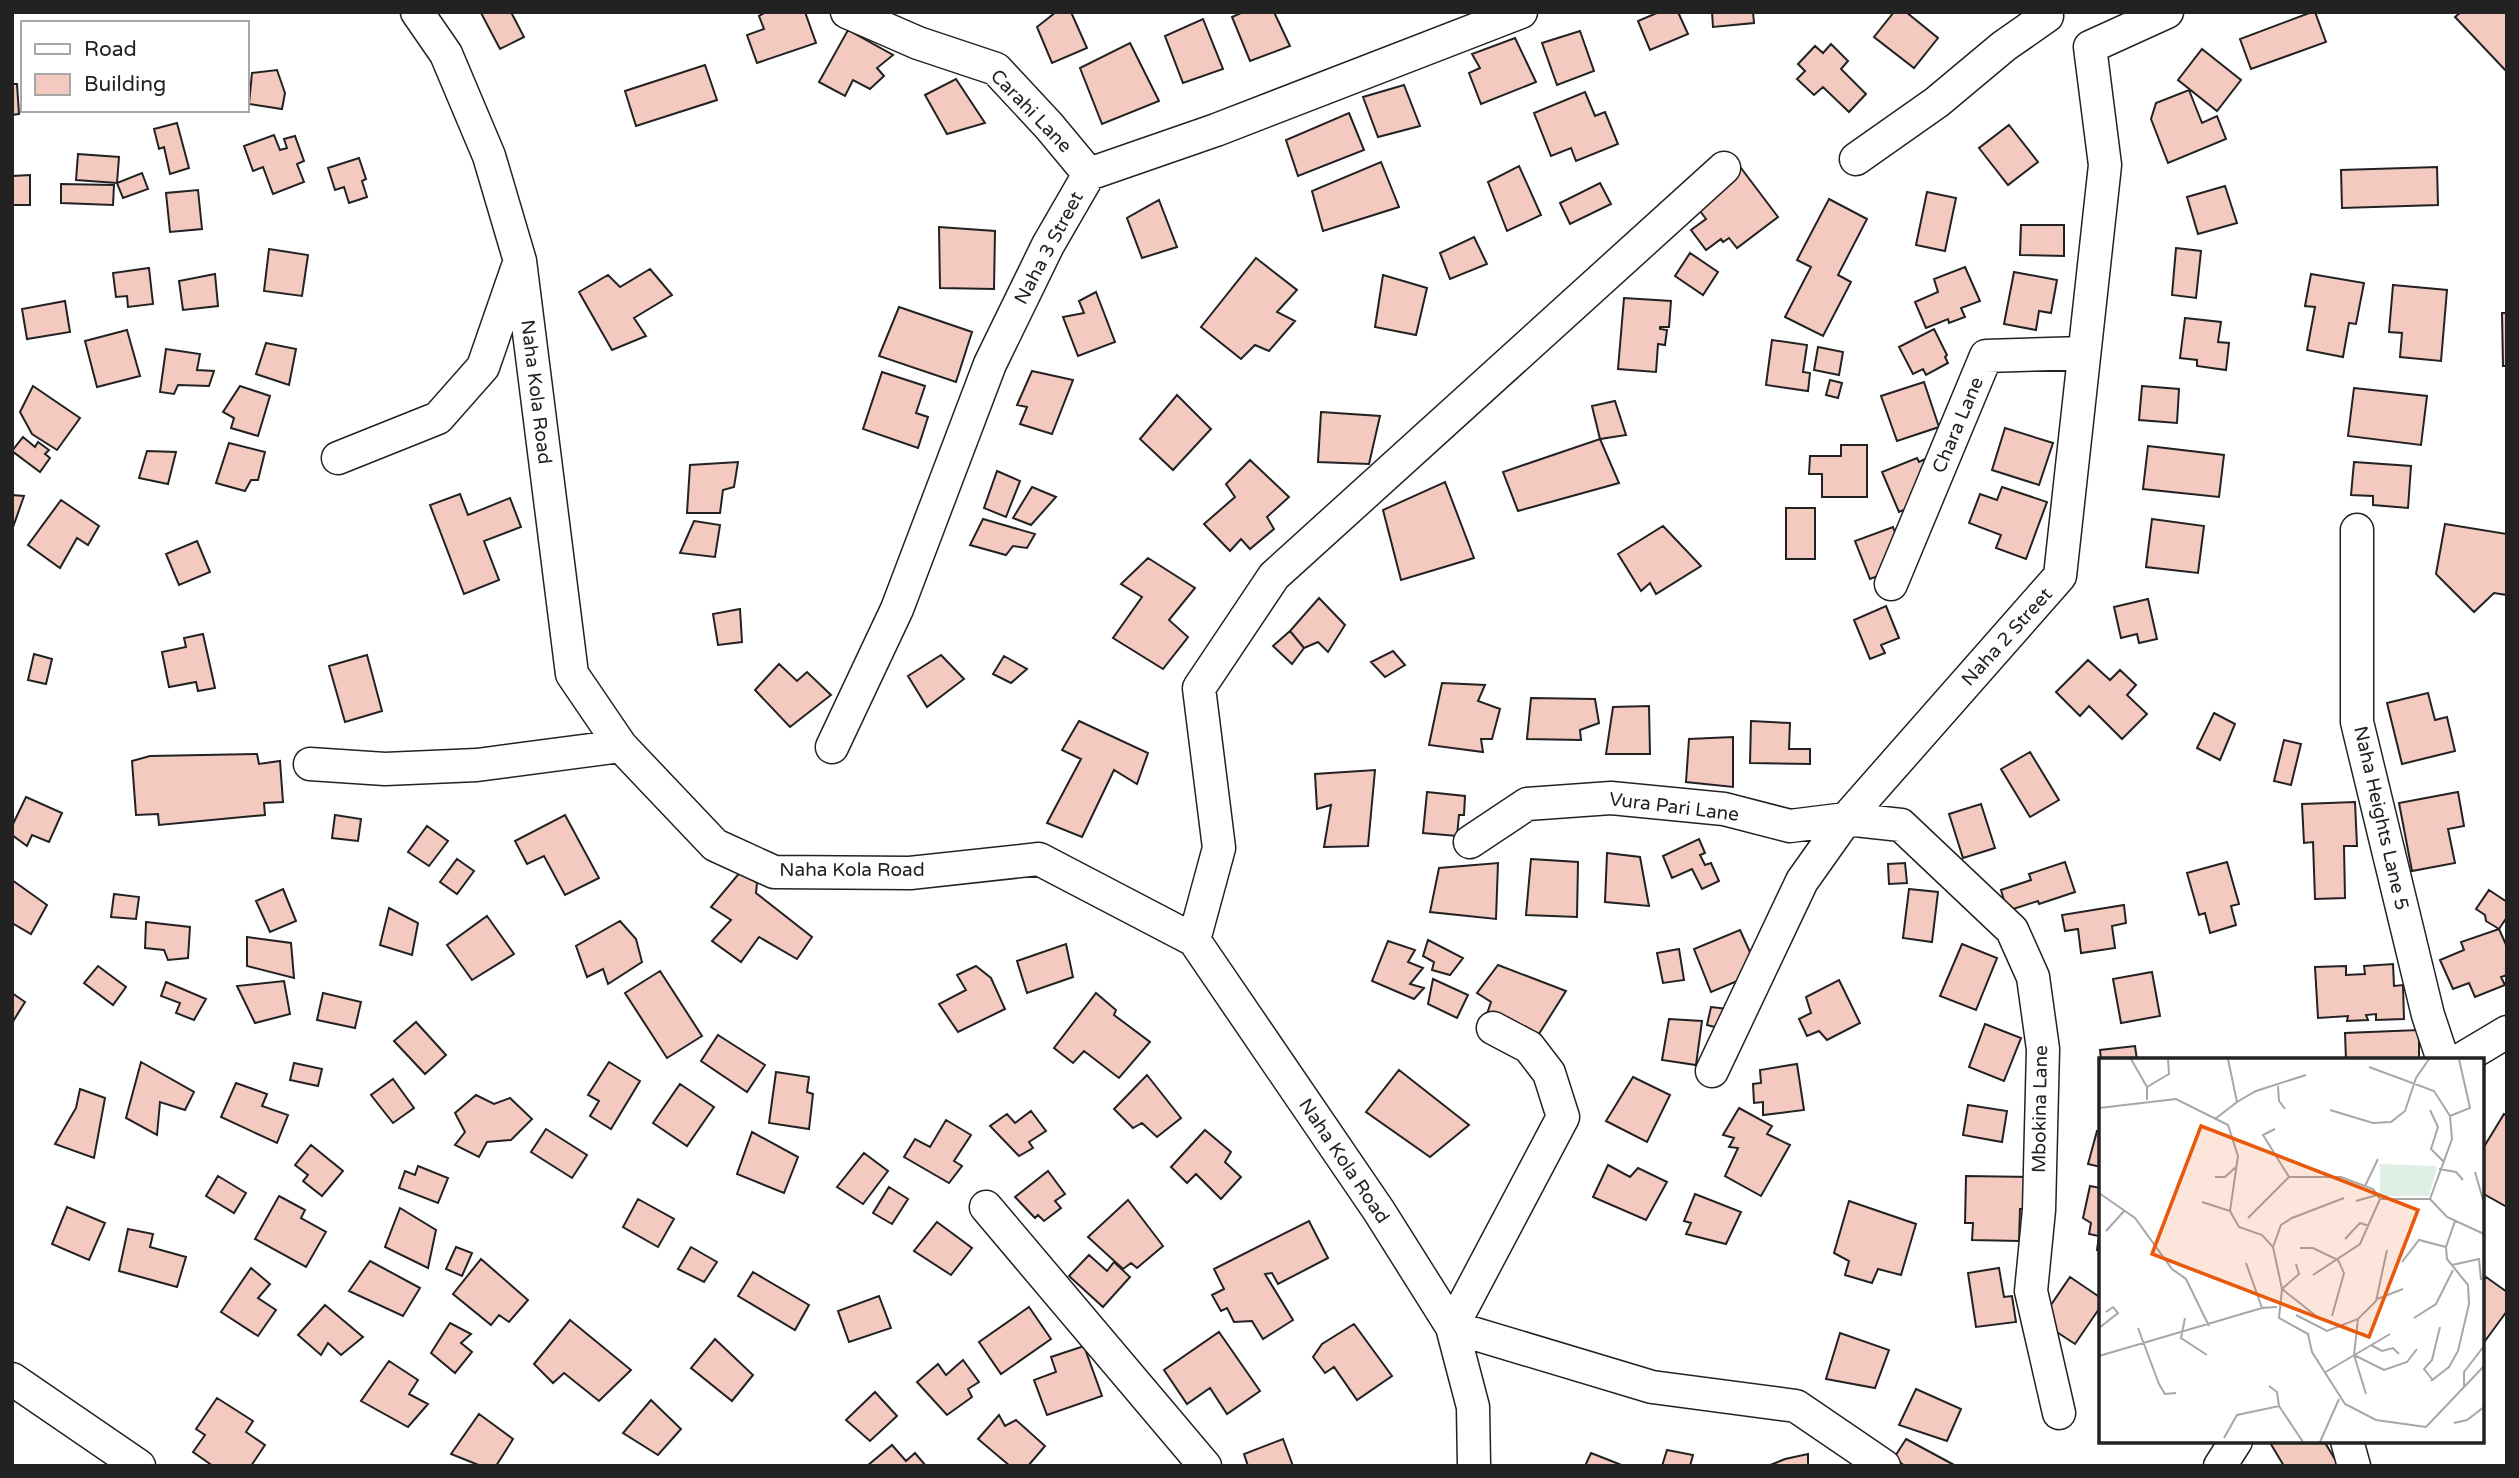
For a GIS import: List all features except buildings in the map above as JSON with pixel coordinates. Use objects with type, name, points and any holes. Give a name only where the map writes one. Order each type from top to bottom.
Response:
[{"type":"street","name":"Naha Kola Road","points":[[417,12],[446,54],[489,156],[520,261],[572,674],[621,746],[715,845],[774,872],[910,873],[1039,859],[1194,940],[1379,1211],[1452,1327],[1473,1407],[1474,1466]]},
{"type":"street","name":"Carahi Lane","points":[[848,12],[918,43],[996,69],[1089,174]]},
{"type":"street","name":"Naha 3 Street","points":[[832,747],[897,609],[990,364],[1048,245],[1089,174],[1216,130],[1521,12]]},
{"type":"street","points":[[1856,159],[1937,102],[2044,14],[2090,47],[2167,12]]},
{"type":"street","name":"Naha 2 Street","points":[[1712,1070],[1802,881],[1846,819],[2060,576],[2105,165],[2090,47]]},
{"type":"street","points":[[1194,940],[1219,848],[1199,688],[1274,576],[1724,168]]},
{"type":"street","points":[[338,458],[438,418],[483,366],[520,261]]},
{"type":"street","name":"Chara Lane","points":[[1891,584],[1986,356],[2084,353]]},
{"type":"street","name":"Naha Heights Lane 5","points":[[2357,530],[2357,722],[2428,1016],[2442,1058]]},
{"type":"street","points":[[310,764],[385,769],[477,765],[621,746]]},
{"type":"street","name":"Vura Pari Lane","points":[[1470,842],[1527,804],[1611,797],[1724,809],[1790,826],[1846,819]]},
{"type":"street","name":"Mbokina Lane","points":[[1846,819],[1900,825],[2012,930],[2033,977],[2043,1049],[2039,1210],[2031,1291],[2059,1413]]},
{"type":"street","points":[[1493,1028],[1529,1047],[1549,1073],[1563,1117],[1452,1327],[1652,1387],[1796,1406],[1884,1466]]},
{"type":"street","points":[[2463,1058],[2507,1032]]},
{"type":"street","points":[[986,1207],[1205,1466]]},
{"type":"street","points":[[12,1379],[139,1466]]},
{"type":"street","points":[[2220,1466],[2235,1443]]},
{"type":"street","points":[[2348,1443],[2354,1466]]}]
